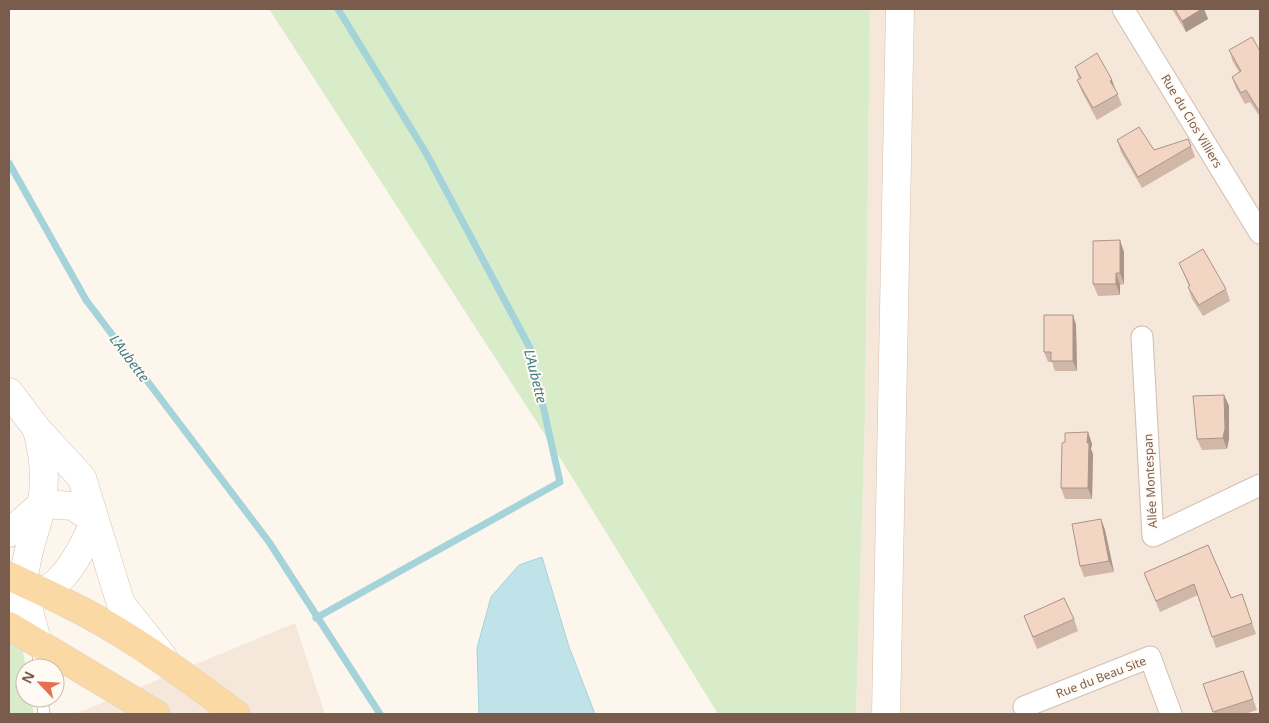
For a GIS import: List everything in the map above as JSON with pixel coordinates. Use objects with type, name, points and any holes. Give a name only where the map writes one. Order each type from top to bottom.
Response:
[{"type":"main road","points":[[23,591],[129,638],[236,714]]},
{"type":"main road","points":[[9,626],[38,655],[156,714]]},
{"type":"street","points":[[886,714],[900,9]]},
{"type":"street","name":"Rue du Clos Villiers","points":[[1123,9],[1260,233]]},
{"type":"street","name":"Allée Montespan","points":[[1142,337],[1153,536],[1260,485]]},
{"type":"street","points":[[9,392],[37,429],[82,478],[116,594],[124,611],[171,666]]},
{"type":"street","points":[[37,429],[45,466],[42,504],[29,545],[23,591],[38,655]]},
{"type":"street","points":[[9,533],[42,504],[73,506],[95,521]]},
{"type":"street","points":[[23,591],[62,579],[75,562],[95,521]]},
{"type":"street","name":"Rue du Beau Site","points":[[1024,707],[1150,657],[1171,714]]},
{"type":"shaded area","points":[[870,9],[1260,9],[1260,714],[856,714],[865,417]]},
{"type":"shaded area","points":[[295,623],[325,714],[75,714]]},
{"type":"green space","points":[[269,9],[870,9],[865,417],[856,714],[718,714],[564,464]]},
{"type":"green space","points":[[9,577],[24,658],[15,658],[15,708],[33,708],[34,714],[9,714]]},
{"type":"water","points":[[542,557],[569,647],[595,714],[479,714],[477,648],[491,597],[519,565]]},
{"type":"building","points":[[1175,9],[1202,9],[1182,21]]},
{"type":"building","points":[[1252,37],[1260,51],[1260,111],[1246,90],[1241,93],[1232,77],[1241,71],[1229,50]]},
{"type":"building","points":[[1097,53],[1118,94],[1093,108],[1077,80],[1081,78],[1075,67]]},
{"type":"building","points":[[1139,127],[1154,150],[1188,139],[1191,146],[1138,177],[1117,140]]},
{"type":"building","points":[[1120,240],[1120,273],[1116,273],[1116,284],[1093,284],[1093,241]]},
{"type":"building","points":[[1203,249],[1226,289],[1199,305],[1188,287],[1190,286],[1179,263]]},
{"type":"building","points":[[1044,315],[1073,315],[1073,361],[1051,361],[1051,352],[1044,352]]},
{"type":"building","points":[[1224,395],[1225,428],[1223,438],[1197,439],[1193,396]]},
{"type":"building","points":[[1088,432],[1088,488],[1061,488],[1062,443],[1065,442],[1065,433]]},
{"type":"building","points":[[1101,519],[1109,561],[1080,566],[1072,524]]},
{"type":"building","points":[[1208,545],[1231,598],[1242,594],[1252,623],[1212,637],[1194,584],[1156,601],[1144,573]]},
{"type":"building","points":[[1064,598],[1074,619],[1033,637],[1024,616]]},
{"type":"building","points":[[1243,671],[1253,699],[1213,712],[1203,684]]},
{"type":"waterway","name":"L'Aubette","points":[[316,618],[560,482],[530,348],[426,153],[338,9]]},
{"type":"waterway","name":"L'Aubette","points":[[9,163],[86,300],[269,542],[380,714]]}]
